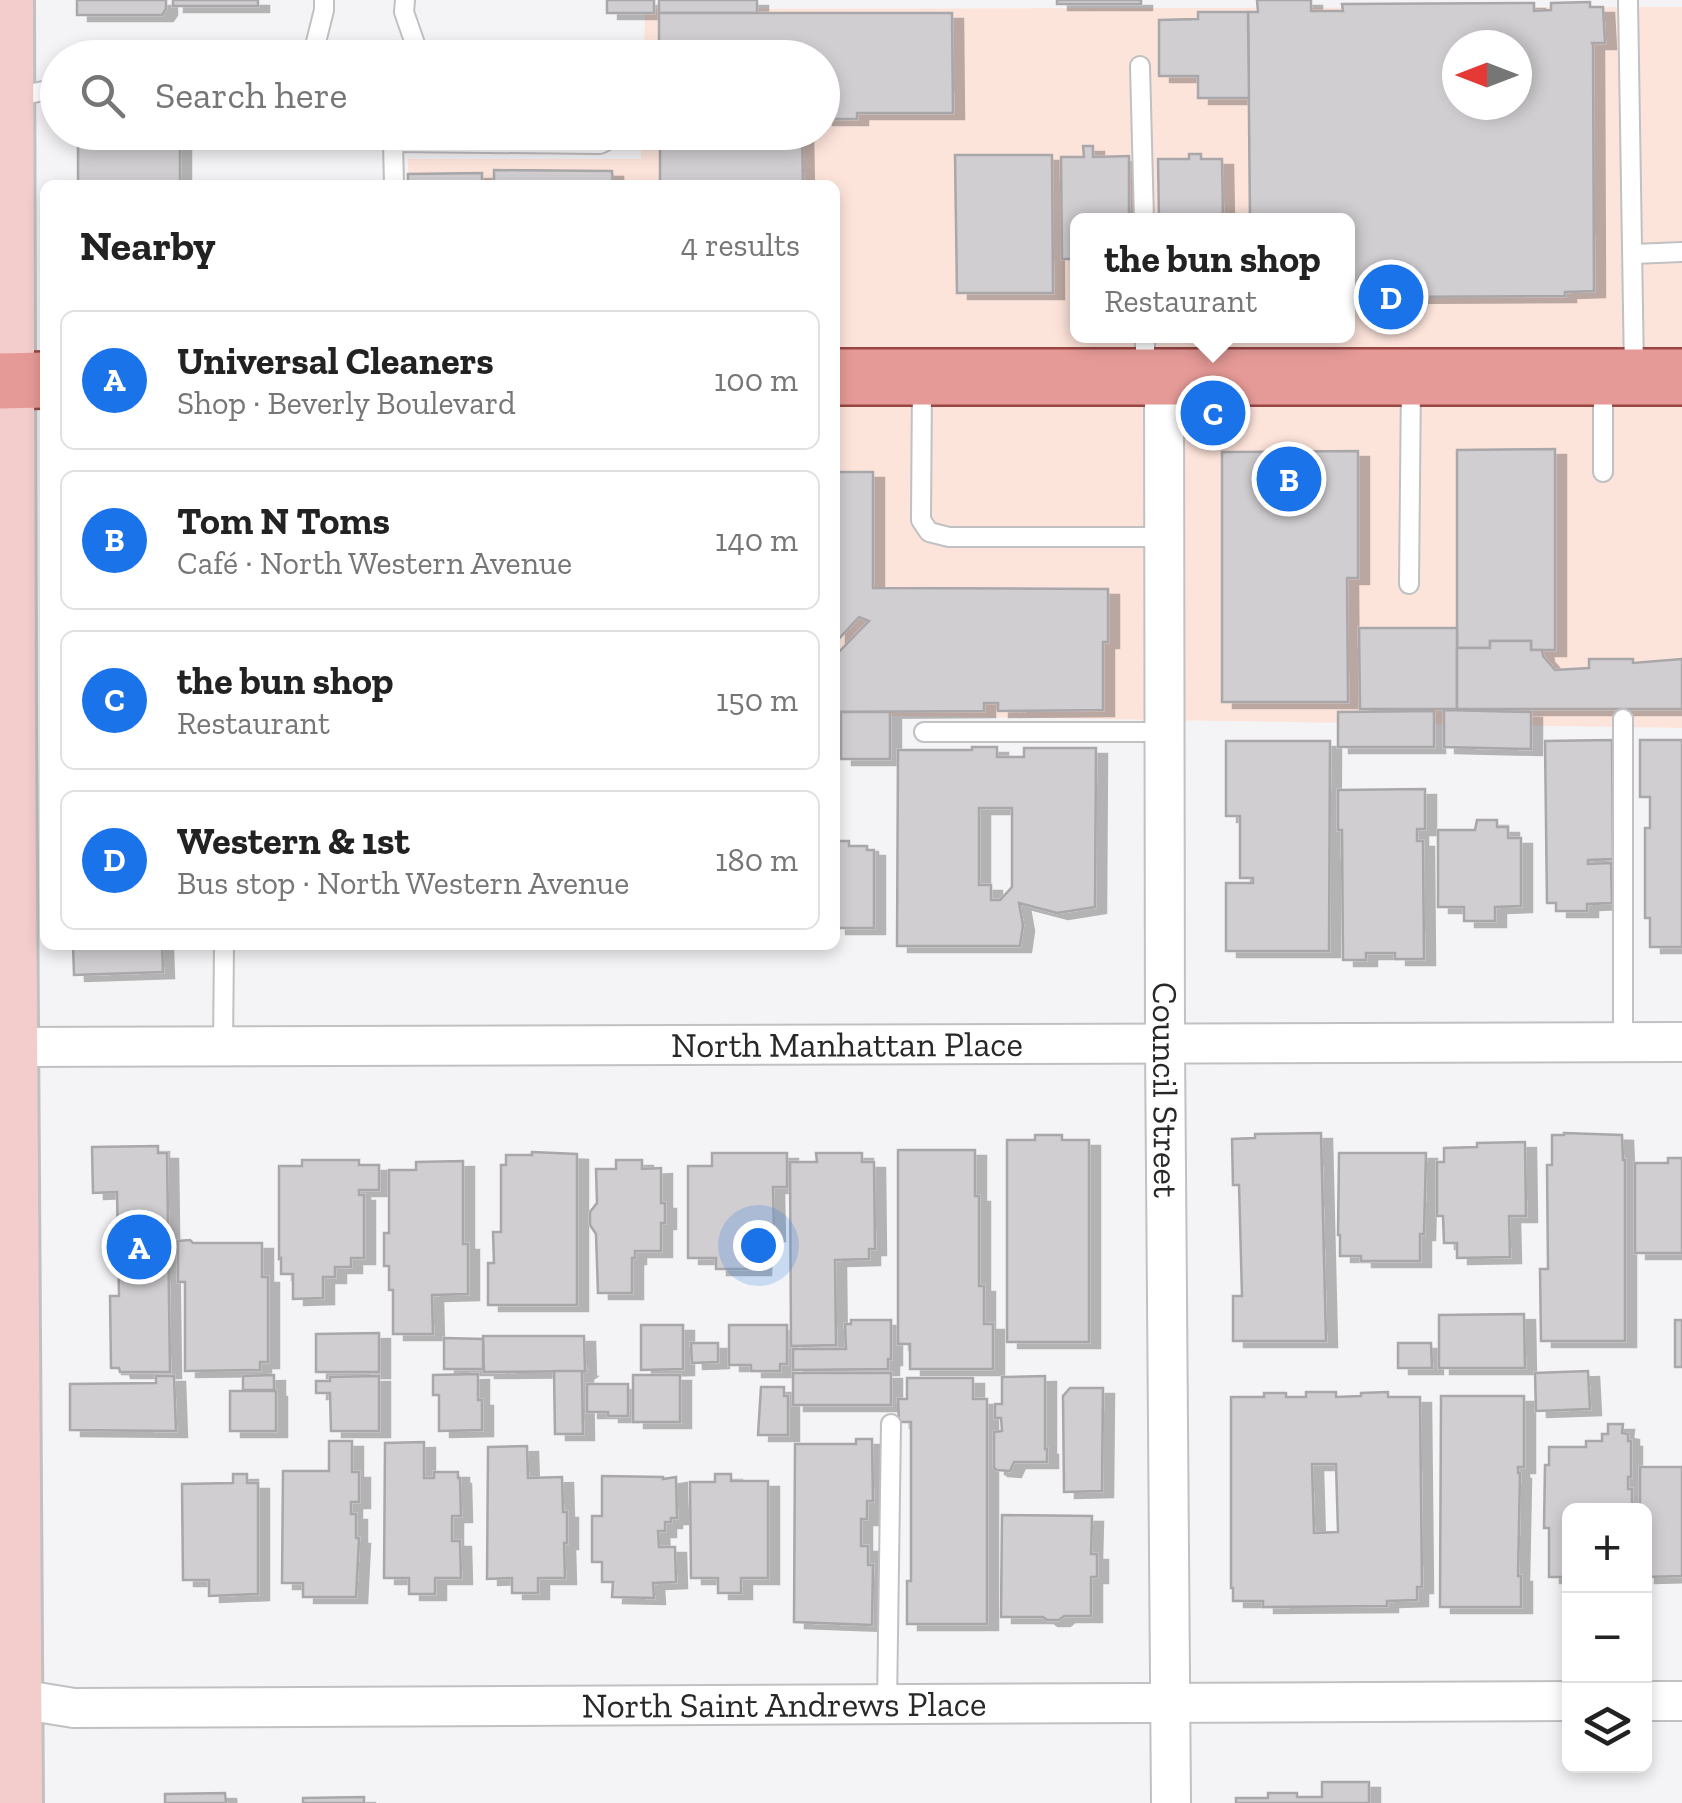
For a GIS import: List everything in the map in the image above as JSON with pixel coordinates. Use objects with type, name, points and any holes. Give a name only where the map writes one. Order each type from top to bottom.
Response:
[{"type":"main road","points":[[8,0],[33,93],[4,162],[17,381],[4,541],[12,1048],[8,1697],[16,1803]]},
{"type":"main road","points":[[840,377],[1151,362],[1411,376],[1640,377]]},
{"type":"street","name":"Council Street","points":[[1151,362],[1164,537],[1170,1803]]},
{"type":"street","name":"North Manhattan Place","points":[[12,1048],[1682,1042]]},
{"type":"street","name":"North Saint Andrews Place","points":[[8,1697],[74,1708],[1562,1701]]},
{"type":"street","points":[[1652,1701],[1682,1701]]},
{"type":"lane","points":[[316,40],[324,0]]},
{"type":"lane","points":[[404,0],[414,40]]},
{"type":"lane","points":[[1602,472],[1640,377],[1632,254],[1628,0]]},
{"type":"lane","points":[[1140,66],[1144,213]]},
{"type":"lane","points":[[393,150],[394,180]]},
{"type":"lane","points":[[1632,254],[1682,252]]},
{"type":"lane","points":[[922,376],[921,520],[930,532],[949,537],[1164,537]]},
{"type":"lane","points":[[1410,584],[1411,376]]},
{"type":"lane","points":[[1623,720],[1623,1042]]},
{"type":"lane","points":[[924,732],[1165,732]]},
{"type":"lane","points":[[222,1047],[224,950]]},
{"type":"lane","points":[[887,1704],[891,1424]]},
{"type":"shaded area","points":[[1682,7],[1682,728],[840,715],[840,180],[408,180],[408,159],[641,159],[641,150],[840,150],[840,40],[644,40],[645,9]]},
{"type":"building","points":[[77,0],[166,0],[166,9],[162,15],[77,15]]},
{"type":"building","points":[[173,0],[258,0],[258,6],[173,6]]},
{"type":"building","points":[[607,0],[654,0],[654,13],[607,13]]},
{"type":"building","points":[[659,0],[757,0],[757,13],[659,13]]},
{"type":"building","points":[[1057,0],[1141,0],[1141,4],[1057,4]]},
{"type":"building","points":[[1257,0],[1311,0],[1311,11],[1343,11],[1342,4],[1534,3],[1534,11],[1551,10],[1551,3],[1590,2],[1590,7],[1603,7],[1605,43],[1591,43],[1594,291],[1565,292],[1565,296],[1355,294],[1355,213],[1250,213],[1248,12],[1258,12]]},
{"type":"building","points":[[1198,12],[1248,12],[1249,98],[1198,98],[1198,76],[1159,76],[1159,20],[1198,19]]},
{"type":"building","points":[[659,13],[952,13],[953,113],[857,113],[857,119],[840,119],[840,40],[659,40]]},
{"type":"building","points":[[1083,146],[1093,146],[1093,157],[1129,156],[1129,213],[1070,213],[1070,259],[1062,259],[1061,157],[1084,157]]},
{"type":"building","points":[[78,150],[180,150],[180,180],[78,180]]},
{"type":"building","points":[[660,150],[802,150],[803,180],[660,180]]},
{"type":"building","points":[[1189,154],[1201,154],[1201,159],[1222,159],[1223,213],[1159,213],[1158,159],[1189,159]]},
{"type":"building","points":[[955,155],[1052,155],[1053,293],[957,293]]},
{"type":"building","points":[[494,170],[612,171],[613,180],[494,180]]},
{"type":"building","points":[[482,173],[482,180],[408,180],[408,174]]},
{"type":"building","points":[[1555,449],[1555,650],[1531,650],[1531,641],[1490,641],[1490,648],[1457,648],[1457,450]]},
{"type":"building","points":[[1358,451],[1358,578],[1347,578],[1348,702],[1222,702],[1222,452]]},
{"type":"building","points":[[840,472],[873,472],[873,588],[1108,589],[1103,710],[998,711],[998,703],[984,703],[984,711],[840,712],[840,651],[869,621],[859,617],[840,638]]},
{"type":"building","points":[[1359,628],[1457,628],[1457,709],[1360,709]]},
{"type":"building","points":[[1490,641],[1531,641],[1531,650],[1542,650],[1555,670],[1589,668],[1589,659],[1633,659],[1633,663],[1682,659],[1682,709],[1457,709],[1457,648],[1490,648]]},
{"type":"building","points":[[1444,710],[1531,712],[1531,749],[1444,747]]},
{"type":"building","points":[[1434,711],[1434,747],[1338,747],[1338,712]]},
{"type":"building","points":[[841,712],[890,712],[890,759],[841,759]]},
{"type":"building","points":[[1612,740],[1613,859],[1588,860],[1588,864],[1611,863],[1612,903],[1587,904],[1587,911],[1556,911],[1556,903],[1547,903],[1545,741]]},
{"type":"building","points":[[1640,740],[1682,740],[1682,947],[1650,947],[1650,918],[1645,918],[1645,828],[1650,828],[1650,797],[1640,797]]},
{"type":"building","points":[[1226,741],[1330,741],[1329,951],[1226,951],[1226,883],[1253,883],[1253,878],[1240,878],[1240,816],[1226,816]]},
{"type":"building","points":[[997,747],[997,757],[1024,757],[1024,748],[1096,748],[1095,907],[1057,913],[1019,903],[1023,925],[1020,946],[897,946],[898,750]],"holes":[[[979,808],[1012,808],[1012,887],[1000,900],[991,900],[991,885],[979,885]]]},
{"type":"building","points":[[1425,789],[1425,829],[1417,829],[1417,841],[1423,841],[1424,959],[1366,953],[1366,960],[1343,960],[1338,790]]},
{"type":"building","points":[[1477,820],[1497,820],[1497,827],[1508,827],[1508,838],[1521,838],[1521,906],[1495,907],[1495,921],[1464,921],[1464,907],[1438,907],[1438,830],[1475,830]]},
{"type":"building","points":[[840,841],[874,850],[874,928],[840,928]]},
{"type":"building","points":[[73,950],[162,950],[163,972],[74,975]]},
{"type":"building","points":[[1321,1133],[1326,1341],[1233,1341],[1233,1296],[1242,1296],[1239,1185],[1233,1185],[1232,1139],[1255,1138],[1255,1134]]},
{"type":"building","points":[[1035,1135],[1089,1140],[1089,1342],[1007,1342],[1007,1140],[1035,1140]]},
{"type":"building","points":[[1552,1135],[1622,1135],[1625,1341],[1541,1341],[1540,1269],[1548,1269],[1547,1165],[1552,1165]]},
{"type":"building","points":[[1525,1142],[1526,1216],[1509,1216],[1510,1257],[1457,1258],[1457,1243],[1444,1243],[1443,1216],[1437,1216],[1437,1162],[1444,1162],[1444,1148]]},
{"type":"building","points":[[158,1146],[158,1153],[167,1153],[170,1372],[120,1372],[119,1368],[111,1368],[110,1296],[119,1296],[117,1192],[93,1193],[92,1147]]},
{"type":"building","points":[[898,1150],[975,1150],[979,1286],[984,1286],[984,1324],[993,1324],[993,1369],[910,1369],[910,1344],[898,1344]]},
{"type":"building","points":[[712,1153],[787,1153],[787,1187],[773,1187],[774,1235],[761,1235],[760,1269],[716,1269],[716,1258],[688,1258],[688,1166],[712,1166]]},
{"type":"building","points":[[816,1153],[862,1153],[862,1162],[874,1162],[875,1249],[869,1249],[869,1259],[835,1260],[836,1345],[791,1346],[790,1162],[817,1162]]},
{"type":"building","points":[[1339,1153],[1426,1153],[1420,1261],[1361,1261],[1361,1256],[1340,1256]]},
{"type":"building","points":[[577,1154],[577,1305],[488,1305],[488,1263],[494,1263],[493,1232],[501,1232],[501,1165],[506,1165],[506,1155]]},
{"type":"building","points":[[1668,1158],[1682,1158],[1682,1253],[1635,1253],[1635,1163],[1668,1163]]},
{"type":"building","points":[[302,1160],[359,1160],[359,1165],[379,1165],[379,1190],[359,1190],[359,1195],[364,1195],[364,1258],[351,1258],[351,1267],[335,1267],[335,1277],[323,1277],[323,1298],[293,1299],[293,1274],[281,1274],[279,1166],[302,1166]]},
{"type":"building","points":[[616,1160],[642,1160],[642,1169],[661,1168],[665,1223],[661,1223],[661,1251],[635,1251],[632,1293],[598,1293],[596,1234],[590,1225],[590,1212],[597,1203],[596,1169],[616,1169]]},
{"type":"building","points":[[463,1161],[463,1244],[468,1244],[468,1294],[432,1295],[433,1334],[393,1334],[393,1290],[389,1290],[389,1266],[384,1266],[384,1233],[389,1233],[389,1170],[416,1170],[416,1162]]},
{"type":"building","points":[[178,1241],[262,1243],[262,1277],[268,1277],[268,1362],[260,1362],[260,1370],[185,1371],[185,1282],[178,1282]]},
{"type":"building","points":[[1524,1314],[1525,1368],[1439,1368],[1439,1315]]},
{"type":"building","points":[[851,1320],[891,1320],[888,1369],[793,1370],[793,1349],[846,1349],[845,1324],[851,1324]]},
{"type":"building","points":[[1675,1320],[1682,1320],[1682,1367],[1675,1367]]},
{"type":"building","points":[[641,1325],[683,1325],[683,1369],[641,1370]]},
{"type":"building","points":[[729,1325],[787,1325],[787,1364],[780,1364],[780,1371],[751,1371],[751,1365],[729,1365]]},
{"type":"building","points":[[379,1333],[379,1372],[316,1372],[316,1334]]},
{"type":"building","points":[[483,1336],[584,1336],[585,1371],[484,1372]]},
{"type":"building","points":[[444,1338],[483,1339],[483,1369],[444,1369]]},
{"type":"building","points":[[691,1343],[718,1343],[718,1362],[692,1363]]},
{"type":"building","points":[[1398,1343],[1431,1343],[1432,1368],[1398,1368]]},
{"type":"building","points":[[554,1371],[585,1371],[583,1434],[555,1434]]},
{"type":"building","points":[[1588,1371],[1590,1409],[1536,1411],[1535,1373]]},
{"type":"building","points":[[793,1373],[891,1373],[891,1405],[793,1405]]},
{"type":"building","points":[[478,1374],[482,1430],[439,1431],[439,1395],[433,1395],[433,1375]]},
{"type":"building","points":[[274,1375],[274,1390],[243,1390],[243,1376]]},
{"type":"building","points":[[633,1375],[680,1375],[680,1422],[633,1422]]},
{"type":"building","points":[[156,1376],[174,1376],[176,1431],[70,1430],[70,1384],[156,1383]]},
{"type":"building","points":[[379,1376],[379,1431],[331,1431],[330,1393],[316,1393],[316,1381]]},
{"type":"building","points":[[1045,1376],[1047,1462],[1014,1462],[1010,1471],[997,1470],[994,1432],[1002,1431],[1001,1418],[995,1418],[995,1404],[1002,1404],[1002,1377]]},
{"type":"building","points":[[907,1378],[973,1378],[973,1399],[987,1399],[987,1624],[907,1624],[907,1581],[911,1581],[911,1422],[899,1422],[898,1399],[907,1399]]},
{"type":"building","points":[[587,1384],[628,1384],[628,1416],[587,1412]]},
{"type":"building","points":[[761,1387],[784,1387],[784,1396],[788,1396],[788,1435],[758,1435]]},
{"type":"building","points":[[1070,1388],[1103,1388],[1102,1491],[1064,1492],[1063,1396]]},
{"type":"building","points":[[230,1391],[276,1391],[276,1431],[230,1431]]},
{"type":"building","points":[[1306,1392],[1336,1392],[1336,1397],[1388,1392],[1388,1397],[1420,1397],[1422,1587],[1417,1587],[1417,1600],[1387,1601],[1387,1606],[1263,1607],[1263,1601],[1233,1601],[1231,1397],[1286,1393],[1286,1397],[1306,1397]],"holes":[[[1312,1464],[1336,1464],[1338,1532],[1314,1533]]]},
{"type":"building","points":[[1441,1396],[1524,1396],[1524,1467],[1518,1467],[1521,1607],[1440,1607]]},
{"type":"building","points":[[1608,1424],[1623,1424],[1622,1433],[1628,1434],[1631,1441],[1628,1489],[1632,1489],[1632,1503],[1562,1503],[1562,1577],[1549,1577],[1549,1528],[1544,1528],[1549,1447],[1586,1447],[1586,1441],[1602,1441],[1602,1434],[1608,1434]]},
{"type":"building","points":[[856,1439],[872,1439],[873,1501],[867,1501],[867,1519],[861,1519],[861,1546],[868,1546],[868,1565],[873,1565],[872,1625],[794,1622],[795,1444],[856,1444]]},
{"type":"building","points":[[329,1441],[352,1441],[352,1472],[359,1472],[359,1502],[351,1502],[359,1538],[356,1597],[303,1597],[303,1583],[282,1583],[283,1471],[329,1471]]},
{"type":"building","points":[[424,1442],[424,1478],[434,1478],[434,1472],[458,1472],[460,1478],[461,1516],[452,1516],[452,1541],[460,1541],[461,1578],[435,1578],[435,1594],[409,1594],[409,1578],[384,1578],[385,1443]]},
{"type":"building","points":[[527,1446],[528,1478],[562,1477],[563,1512],[567,1512],[565,1578],[538,1578],[538,1593],[512,1593],[512,1578],[487,1579],[488,1447]]},
{"type":"building","points":[[1640,1467],[1682,1467],[1682,1576],[1652,1577],[1652,1503],[1640,1503]]},
{"type":"building","points":[[233,1474],[247,1474],[247,1483],[258,1483],[258,1594],[209,1596],[209,1580],[183,1580],[182,1484],[233,1483]]},
{"type":"building","points":[[715,1474],[731,1474],[731,1481],[768,1481],[768,1578],[741,1578],[741,1593],[718,1593],[718,1578],[691,1578],[690,1482],[715,1482]]},
{"type":"building","points":[[602,1476],[676,1477],[677,1518],[665,1522],[665,1531],[658,1531],[659,1547],[675,1547],[676,1582],[653,1583],[654,1598],[612,1597],[613,1582],[602,1582],[602,1562],[592,1562],[592,1516],[602,1516]]},
{"type":"building","points":[[1002,1515],[1092,1516],[1091,1554],[1097,1554],[1097,1577],[1091,1577],[1091,1616],[1064,1616],[1059,1620],[1001,1617]]},
{"type":"building","points":[[1322,1782],[1369,1782],[1369,1803],[1236,1803],[1236,1798],[1268,1798],[1268,1793],[1322,1797]]},
{"type":"building","points":[[225,1793],[226,1803],[165,1803],[165,1794]]},
{"type":"building","points":[[364,1797],[364,1803],[303,1803],[303,1798]]},
{"type":"place","name":"Western & 1st","points":[[1391,297]]},
{"type":"place","name":"the bun shop","points":[[1213,413]]},
{"type":"place","name":"Tom N Toms","points":[[1289,479]]},
{"type":"place","name":"Universal Cleaners","points":[[139,1247]]}]
